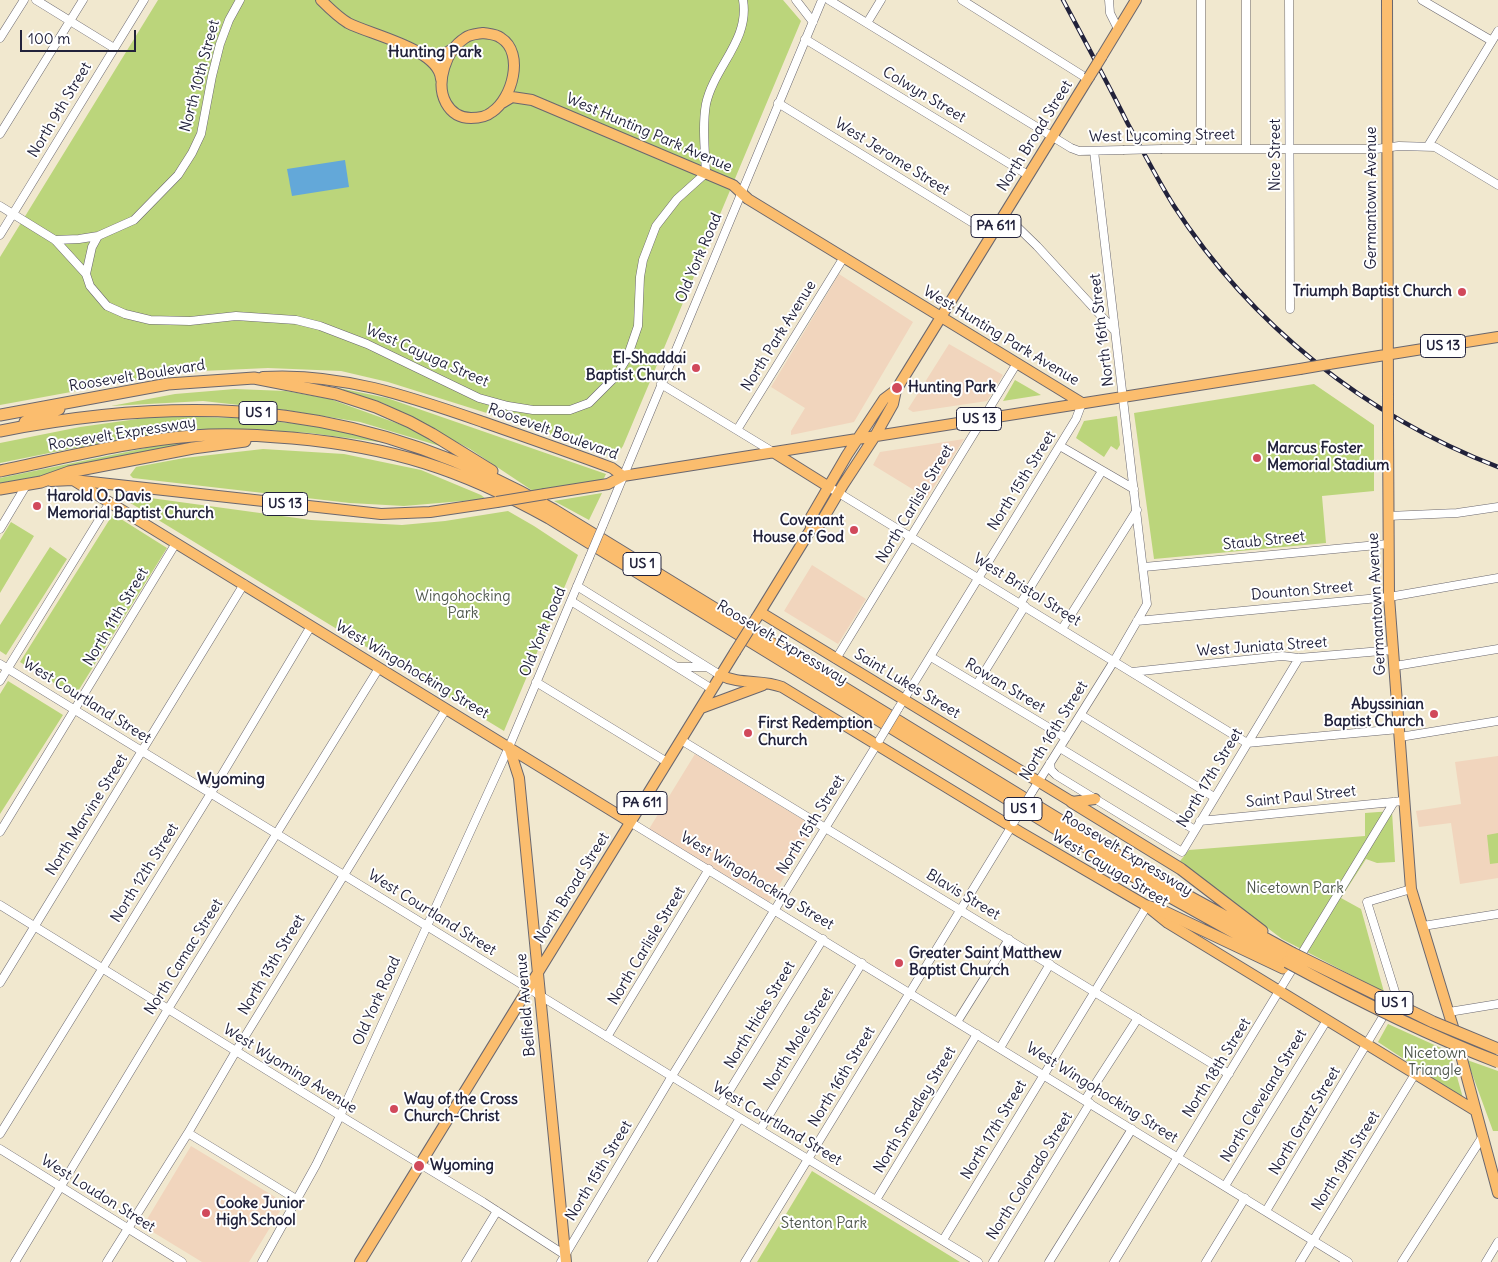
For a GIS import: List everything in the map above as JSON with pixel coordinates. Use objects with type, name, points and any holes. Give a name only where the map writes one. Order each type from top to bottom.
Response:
[{"type":"highway","name":"Roosevelt Boulevard","points":[[0,415],[168,384],[254,378]]},
{"type":"highway","name":"US 1","points":[[254,378],[336,394],[394,414],[451,444],[528,495]]},
{"type":"highway","points":[[2,431],[86,398]]},
{"type":"highway","name":"Roosevelt Expressway","points":[[2,431],[92,417],[158,411],[224,410],[290,416],[345,426],[400,441],[452,460],[528,495],[1136,866],[1287,961],[1498,1049]]},
{"type":"highway","name":"Roosevelt Expressway","points":[[0,471],[111,448],[165,439],[221,434],[276,436],[354,445],[402,455],[450,470],[499,491],[549,518],[1138,879],[1376,1008],[1498,1062]]},
{"type":"highway","name":"US 1","points":[[41,482],[69,472],[276,436]]},
{"type":"highway","name":"Roosevelt Boulevard","points":[[0,490],[41,482]]},
{"type":"highway","points":[[1072,802],[1181,869],[1287,961]]},
{"type":"highway","points":[[1147,906],[1287,961]]},
{"type":"main road","name":"West Hunting Park Avenue","points":[[321,0],[347,22],[425,55],[439,70],[444,99],[448,107],[460,116],[468,118],[486,116],[512,97],[532,100],[733,185],[748,198],[1082,403],[1498,337]]},
{"type":"main road","name":"North Broad Street","points":[[811,529],[811,517],[858,438],[884,399],[896,390],[1136,0]]},
{"type":"main road","name":"Germantown Avenue","points":[[1387,0],[1388,544],[1389,596],[1400,733],[1399,801],[1411,889],[1449,1012],[1497,1186]]},
{"type":"main road","name":"West Hunting Park Avenue","points":[[425,55],[445,54],[467,36],[474,34],[492,34],[500,37],[510,49],[514,65],[508,92],[502,103]]},
{"type":"main road","points":[[441,80],[455,47]]},
{"type":"main road","name":"West Hunting Park Avenue","points":[[513,75],[517,87],[532,100]]},
{"type":"main road","name":"Roosevelt Boulevard","points":[[41,482],[73,480],[381,514],[403,514],[430,512],[608,484],[623,476],[612,468],[402,394],[362,384],[320,378],[278,376],[254,378]]},
{"type":"main road","name":"North Broad Street","points":[[360,1262],[811,529],[820,524],[838,492],[875,436],[894,404],[896,390]]},
{"type":"main road","name":"US 13","points":[[623,476],[1082,403]]},
{"type":"main road","name":"West Bristol Street","points":[[773,452],[829,487]]},
{"type":"main road","name":"West Wingohocking Street","points":[[73,480],[630,822]]},
{"type":"main road","name":"Saint Lukes Street","points":[[758,615],[836,659],[901,705],[1072,802]]},
{"type":"main road","name":"West Cayuga Street","points":[[720,675],[735,681],[775,684],[879,742],[1476,1111]]},
{"type":"main road","points":[[701,708],[759,686],[775,684]]},
{"type":"main road","name":"Belfield Avenue","points":[[509,747],[519,778],[564,1260]]},
{"type":"main road","points":[[1072,802],[1094,799]]},
{"type":"street","points":[[0,38],[24,0]]},
{"type":"street","points":[[36,0],[114,48]]},
{"type":"street","points":[[0,134],[83,0]]},
{"type":"street","name":"North 9th Street","points":[[0,235],[144,0]]},
{"type":"street","name":"North 10th Street","points":[[56,240],[79,240],[98,236],[134,220],[178,175],[201,134],[220,44],[229,20],[240,0]]},
{"type":"street","points":[[706,173],[706,104],[717,76],[740,32],[745,10],[743,0]]},
{"type":"street","points":[[796,0],[812,22]]},
{"type":"street","name":"Old York Road","points":[[262,1262],[316,1166],[340,1116],[509,747],[822,0]]},
{"type":"street","name":"West Lycoming Street","points":[[829,0],[1051,136],[1079,151],[1376,149],[1399,146],[1428,146]]},
{"type":"street","points":[[867,23],[881,0]]},
{"type":"street","points":[[962,0],[1089,78]]},
{"type":"street","points":[[1109,0],[1110,13],[1118,30]]},
{"type":"street","points":[[1201,0],[1201,149]]},
{"type":"street","points":[[1246,0],[1246,149]]},
{"type":"street","name":"Nice Street","points":[[1289,0],[1290,309]]},
{"type":"street","points":[[1422,0],[1492,41]]},
{"type":"street","points":[[1498,31],[1428,146],[1441,150],[1498,184]]},
{"type":"street","name":"Colwyn Street","points":[[806,39],[1028,175]]},
{"type":"street","name":"West Jerome Street","points":[[778,103],[991,234]]},
{"type":"street","name":"North 16th Street","points":[[745,1262],[1038,781],[1114,661],[1147,604],[1094,151]]},
{"type":"street","name":"West Cayuga Street","points":[[0,206],[56,240],[86,274],[90,286],[107,306],[125,314],[150,320],[190,321],[236,316],[296,320],[320,326],[366,344],[479,398],[508,406],[534,410],[570,410],[589,403],[616,376],[627,358],[638,326],[640,277],[643,260],[656,226],[677,200],[706,173]]},
{"type":"street","points":[[1004,214],[1037,246],[1116,331]]},
{"type":"street","points":[[86,274],[92,247],[98,236]]},
{"type":"street","name":"North Park Avenue","points":[[737,430],[844,257]]},
{"type":"street","name":"North Carlisle Street","points":[[836,659],[1018,363]]},
{"type":"street","name":"West Bristol Street","points":[[662,384],[773,452]]},
{"type":"street","name":"North 15th Street","points":[[564,1260],[672,1076],[1060,446],[1076,419],[1082,403]]},
{"type":"street","points":[[1060,446],[1134,489]]},
{"type":"street","points":[[977,684],[1102,471]]},
{"type":"street","points":[[0,529],[27,484]]},
{"type":"street","name":"West Bristol Street","points":[[829,487],[1247,742]]},
{"type":"street","points":[[0,681],[110,502]]},
{"type":"street","points":[[1388,516],[1456,513],[1498,507]]},
{"type":"street","points":[[1062,629],[1137,510]]},
{"type":"street","name":"North 11th Street","points":[[0,832],[176,543]]},
{"type":"street","name":"Staub Street","points":[[1144,567],[1388,544]]},
{"type":"street","name":"Dounton Street","points":[[1137,621],[1389,596],[1498,578]]},
{"type":"street","name":"North Marvine Street","points":[[0,983],[244,584]]},
{"type":"street","points":[[577,586],[720,675]]},
{"type":"street","points":[[571,601],[712,689]]},
{"type":"street","name":"North 12th Street","points":[[0,1134],[311,626]]},
{"type":"street","points":[[1394,666],[1498,649]]},
{"type":"street","name":"West Juniata Street","points":[[1132,672],[1282,656],[1299,658],[1393,650]]},
{"type":"street","name":"Rowan Street","points":[[931,657],[1066,738]]},
{"type":"street","name":"North 17th Street","points":[[1050,763],[1051,770],[1056,775],[1182,852],[1299,658]]},
{"type":"street","name":"West Courtland Street","points":[[0,664],[808,1160],[978,1262]]},
{"type":"street","points":[[677,667],[707,667]]},
{"type":"street","name":"North Camac Street","points":[[15,1262],[168,1009],[379,668]]},
{"type":"street","points":[[536,682],[667,762]]},
{"type":"street","name":"North 13th Street","points":[[107,1262],[188,1133],[236,1051],[446,709]]},
{"type":"street","points":[[1081,715],[1214,797]]},
{"type":"street","points":[[1247,742],[1400,733],[1498,721]]},
{"type":"street","name":"Blavis Street","points":[[681,740],[1229,1074]]},
{"type":"street","points":[[1060,748],[1195,830]]},
{"type":"street","name":"Saint Paul Street","points":[[1200,821],[1399,801]]},
{"type":"street","name":"North 18th Street","points":[[1114,1262],[1399,801]]},
{"type":"street","name":"West Wingohocking Street","points":[[630,822],[1348,1262]]},
{"type":"street","name":"North Carlisle Street","points":[[607,1037],[709,869]]},
{"type":"street","name":"North Gratz Street","points":[[1266,1211],[1396,995],[1367,902],[1411,889]]},
{"type":"street","name":"West Wyoming Avenue","points":[[0,906],[497,1211],[564,1260]]},
{"type":"street","name":"North 17th Street","points":[[943,1240],[1147,906]]},
{"type":"street","points":[[1423,926],[1498,914]]},
{"type":"street","name":"North Hicks Street","points":[[720,1106],[823,939]]},
{"type":"street","points":[[957,1022],[1009,939]]},
{"type":"street","name":"North Mole Street","points":[[760,1130],[862,963]]},
{"type":"street","points":[[1000,1048],[1050,964]]},
{"type":"street","points":[[1449,1012],[1498,1004]]},
{"type":"street","name":"North Colorado Street","points":[[993,1262],[1138,1018]]},
{"type":"street","name":"North Cleveland Street","points":[[1225,1186],[1327,1020]]},
{"type":"street","name":"North Smedley Street","points":[[876,1200],[977,1034]]},
{"type":"street","name":"North 19th Street","points":[[1300,1262],[1415,1074]]},
{"type":"street","points":[[652,1262],[740,1118]]},
{"type":"street","points":[[1049,1262],[1132,1129]]},
{"type":"street","points":[[188,1133],[296,1199]]},
{"type":"street","points":[[1402,1262],[1483,1136]]},
{"type":"street","name":"West Loudon Street","points":[[0,1149],[182,1262]]},
{"type":"street","points":[[1206,1262],[1245,1198]]},
{"type":"street","points":[[466,1262],[497,1211]]},
{"type":"street","points":[[1486,1262],[1498,1242]]},
{"type":"shaded area","points":[[839,274],[913,322],[854,422],[791,435],[791,431],[805,408],[771,387]]},
{"type":"shaded area","points":[[949,344],[1003,375],[987,401],[913,412],[908,409]]},
{"type":"shaded area","points":[[964,439],[927,498],[873,465],[880,452]]},
{"type":"shaded area","points":[[812,565],[866,599],[838,644],[784,611]]},
{"type":"shaded area","points":[[695,754],[815,827],[769,902],[649,829]]},
{"type":"shaded area","points":[[1498,756],[1498,878],[1460,884],[1451,823],[1419,827],[1416,811],[1461,804],[1455,762]]},
{"type":"shaded area","name":"Cooke Junior High School","points":[[191,1146],[285,1203],[249,1262],[202,1262],[143,1226]]},
{"type":"green space","name":"Hunting Park","points":[[158,0],[783,0],[801,21],[623,446],[617,455],[611,457],[509,420],[388,382],[341,371],[268,368],[180,372],[0,405],[0,257]]},
{"type":"green space","points":[[1015,380],[1041,395],[1003,401]]},
{"type":"green space","name":"Marcus Foster Memorial Stadium","points":[[1314,384],[1374,425],[1374,491],[1322,496],[1326,543],[1154,559],[1134,413]]},
{"type":"green space","points":[[334,387],[387,398],[606,474],[603,480],[533,491],[470,449],[383,403]]},
{"type":"green space","points":[[235,389],[286,391],[330,399],[410,428],[443,447],[360,422],[285,410],[203,401],[111,406],[175,394]]},
{"type":"green space","points":[[159,416],[241,418],[319,426],[387,443],[309,433],[248,429],[194,429],[69,449],[0,463],[0,443],[80,427]]},
{"type":"green space","points":[[1117,416],[1120,445],[1117,450],[1111,446],[1104,457],[1076,438],[1084,421]]},
{"type":"green space","points":[[236,440],[0,483],[0,478],[170,443]]},
{"type":"green space","points":[[263,449],[344,454],[421,470],[481,495],[486,499],[404,506],[350,503],[133,478],[130,475],[136,467],[184,458]]},
{"type":"green space","name":"Wingohocking Park","points":[[114,493],[311,520],[402,525],[445,521],[508,511],[578,555],[504,731]]},
{"type":"green space","points":[[602,493],[589,520],[554,501]]},
{"type":"green space","points":[[113,514],[167,548],[75,696],[20,662]]},
{"type":"green space","points":[[11,522],[34,536],[0,593],[0,540]]},
{"type":"green space","points":[[50,547],[67,559],[6,655],[0,651],[0,625]]},
{"type":"green space","points":[[8,681],[63,715],[0,814],[0,694]]},
{"type":"green space","name":"Nicetown Park","points":[[1392,811],[1395,862],[1377,863],[1366,859],[1341,898],[1361,909],[1384,992],[1282,939],[1180,861],[1189,850],[1365,836],[1365,813]]},
{"type":"green space","points":[[1498,833],[1498,863],[1490,864],[1487,835]]},
{"type":"green space","name":"Nicetown Triangle","points":[[1388,1024],[1450,1052],[1463,1098],[1378,1042]]},
{"type":"green space","points":[[1467,1060],[1498,1071],[1498,1131],[1493,1131]]},
{"type":"green space","name":"Stenton Park","points":[[812,1171],[960,1262],[757,1262]]},
{"type":"water","points":[[345,160],[349,187],[292,196],[287,169]]},
{"type":"railway","points":[[1063,0],[1128,124],[1174,206],[1205,249],[1239,290],[1315,362],[1358,393],[1403,421],[1449,446],[1498,467]]},
{"type":"place","name":"Triumph Baptist Church","points":[[1462,292]]},
{"type":"place","name":"El-Shaddai Baptist Church","points":[[696,368]]},
{"type":"place","name":"Hunting Park","points":[[897,388]]},
{"type":"place","name":"Marcus Foster Memorial Stadium","points":[[1257,458]]},
{"type":"place","name":"Harold O. Davis Memorial Baptist Church","points":[[37,506]]},
{"type":"place","name":"Covenant House of God","points":[[854,530]]},
{"type":"place","name":"Abyssinian Baptist Church","points":[[1434,714]]},
{"type":"place","name":"First Redemption Church","points":[[748,733]]},
{"type":"place","name":"Greater Saint Matthew Baptist Church","points":[[899,963]]},
{"type":"place","name":"Way of the Cross Church-Christ","points":[[394,1109]]},
{"type":"place","name":"Wyoming","points":[[419,1166]]},
{"type":"place","name":"Cooke Junior High School","points":[[206,1213]]},
{"type":"district","name":"Hunting Park","points":[[435,52]]},
{"type":"district","name":"Wyoming","points":[[231,779]]}]
